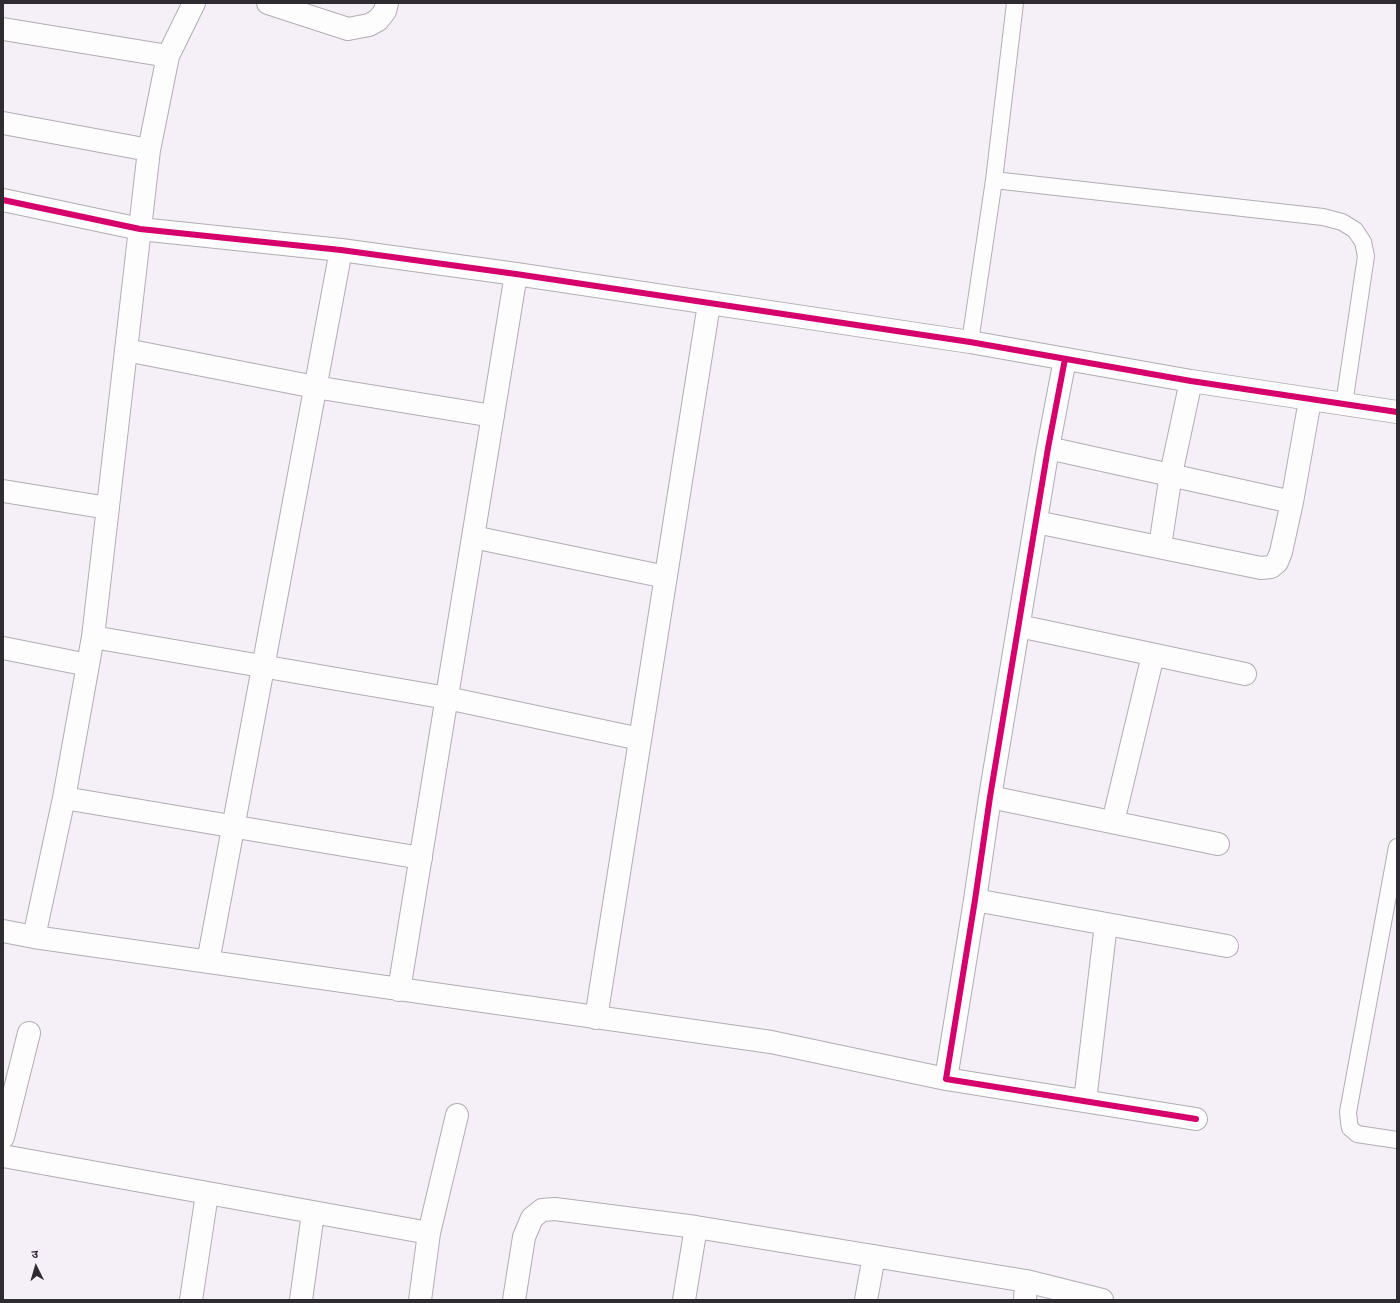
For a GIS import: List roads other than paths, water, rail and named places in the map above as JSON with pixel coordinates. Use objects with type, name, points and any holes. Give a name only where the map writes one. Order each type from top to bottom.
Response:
[{"type":"street","points":[[34,938],[64,798],[88,665],[108,508],[149,150],[168,56],[194,3]]},
{"type":"street","points":[[268,3],[348,29],[369,25],[378,20],[385,11],[387,3]]},
{"type":"street","points":[[3,29],[168,56]]},
{"type":"street","points":[[3,123],[149,150]]},
{"type":"street","points":[[3,200],[140,229],[341,250],[516,274],[970,342],[1191,381],[1397,412]]},
{"type":"street","points":[[208,962],[341,250]]},
{"type":"street","points":[[399,990],[516,274]]},
{"type":"street","points":[[596,1018],[709,304]]},
{"type":"street","points":[[126,350],[315,387],[493,416]]},
{"type":"street","points":[[946,1078],[990,797],[1048,448],[1065,359]]},
{"type":"street","points":[[1160,546],[1171,474],[1191,381]]},
{"type":"street","points":[[1036,522],[1160,546],[1261,568],[1271,567],[1277,562],[1282,552],[1310,400]]},
{"type":"street","points":[[1048,448],[1292,502]]},
{"type":"street","points":[[3,491],[108,508]]},
{"type":"street","points":[[473,537],[666,577]]},
{"type":"street","points":[[1019,626],[1245,674]]},
{"type":"street","points":[[92,637],[447,698],[640,739]]},
{"type":"street","points":[[3,648],[88,665]]},
{"type":"street","points":[[1112,822],[1153,654]]},
{"type":"street","points":[[990,797],[1218,844]]},
{"type":"street","points":[[64,798],[421,858]]},
{"type":"street","points":[[975,900],[1227,946]]},
{"type":"street","points":[[1085,1101],[1106,924]]},
{"type":"street","points":[[3,932],[34,938],[771,1042],[946,1078],[1196,1119]]},
{"type":"street","points":[[3,1137],[29,1033]]},
{"type":"street","points":[[420,1300],[429,1233],[457,1115]]},
{"type":"street","points":[[3,1156],[429,1233]]},
{"type":"street","points":[[191,1300],[207,1194]]},
{"type":"street","points":[[514,1300],[524,1237],[532,1218],[542,1210],[555,1209],[696,1227],[874,1256],[1025,1291],[1102,1300]]},
{"type":"street","points":[[301,1300],[313,1213]]},
{"type":"street","points":[[684,1300],[696,1227]]},
{"type":"street","points":[[866,1300],[874,1256]]},
{"type":"lane","points":[[970,342],[994,180],[1015,3]]},
{"type":"lane","points":[[994,180],[1323,217],[1342,222],[1355,230],[1364,242],[1366,256],[1344,404]]},
{"type":"lane","points":[[1397,847],[1348,1112],[1350,1128],[1357,1134],[1397,1140]]}]
